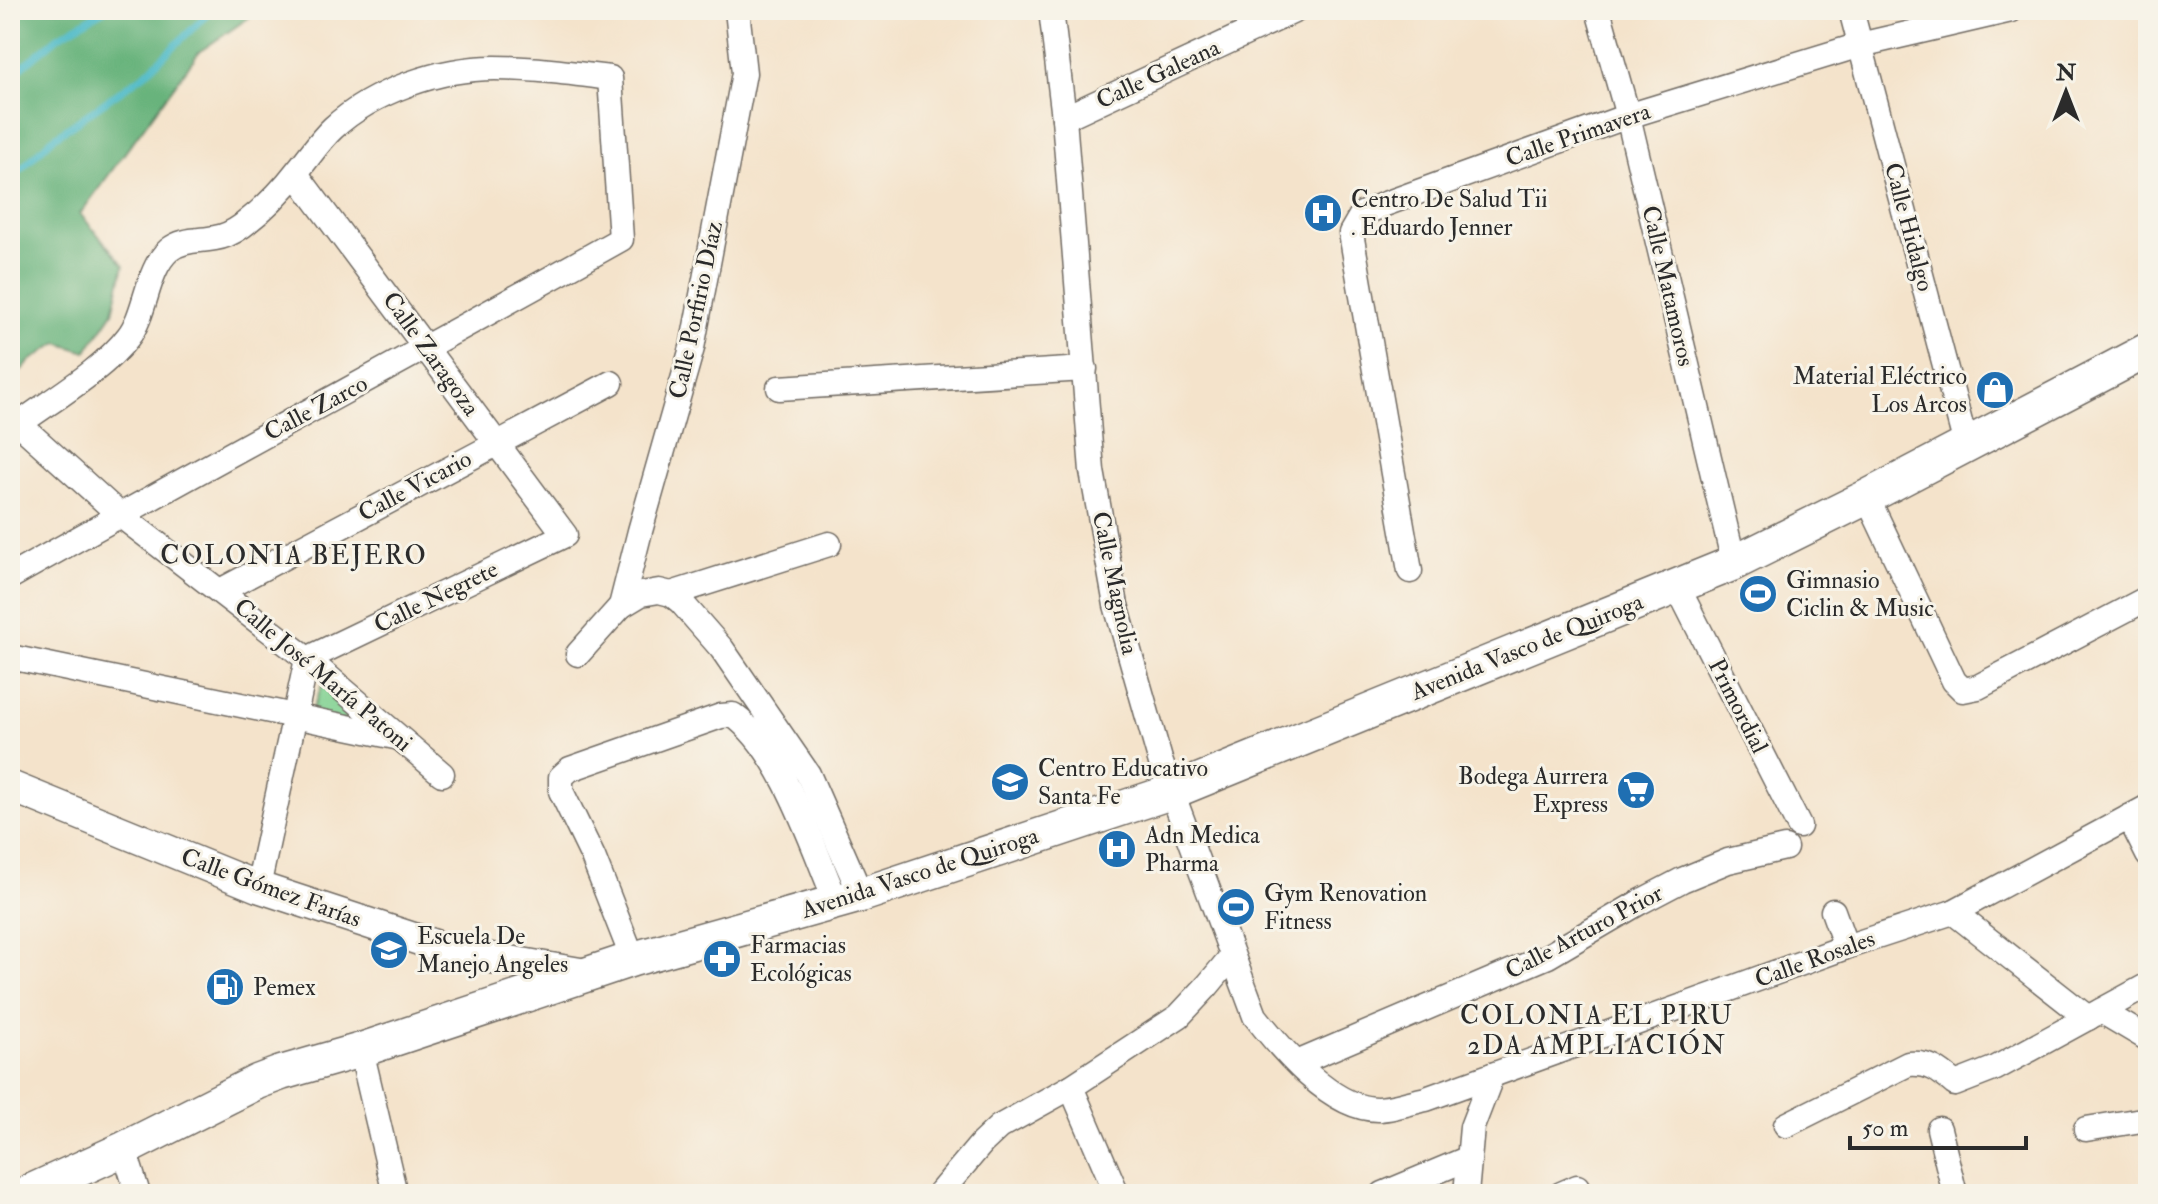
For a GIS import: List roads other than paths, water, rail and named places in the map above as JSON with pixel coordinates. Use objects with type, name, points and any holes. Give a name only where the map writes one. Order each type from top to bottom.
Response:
[{"type":"main road","name":"Avenida Vasco de Quiroga","points":[[25,1194],[281,1073],[361,1050],[633,959],[848,898],[1171,792],[1734,563],[2148,350]]},
{"type":"street","name":"Calle Porfirio Díaz","points":[[621,606],[692,348],[744,73],[737,10]]},
{"type":"street","name":"Calle Magnolia","points":[[1051,10],[1064,118],[1092,471],[1116,605],[1171,792],[1255,1016],[1277,1044],[1324,1088],[1347,1102],[1377,1109]]},
{"type":"street","name":"Calle Galeana","points":[[1064,118],[1296,10]]},
{"type":"street","name":"Calle Matamoros","points":[[1598,10],[1628,116],[1734,563]]},
{"type":"street","name":"Calle Hidalgo","points":[[1851,10],[1966,445]]},
{"type":"street","name":"Calle Primavera","points":[[1410,571],[1351,233],[1362,214],[1628,116],[1860,45],[2011,10]]},
{"type":"street","name":"Calle Zarco","points":[[10,577],[621,239],[610,78],[493,68],[424,78],[363,105],[331,129],[296,174]]},
{"type":"street","name":"Calle Zaragoza","points":[[296,174],[565,535]]},
{"type":"street","name":"Calle José María Patoni","points":[[296,174],[267,206],[239,229],[218,238],[192,240],[171,248],[159,262],[141,315],[129,337],[105,362],[19,424],[120,515],[307,659],[442,774]]},
{"type":"street","points":[[779,388],[1085,369]]},
{"type":"street","name":"Calle Vicario","points":[[220,591],[611,383]]},
{"type":"street","points":[[1867,497],[1954,681],[1963,690],[1978,687],[2148,598]]},
{"type":"street","name":"Calle Negrete","points":[[307,659],[565,535]]},
{"type":"street","name":"Calle Porfirio Díaz","points":[[578,654],[621,606],[641,594],[659,591],[671,594],[829,544]]},
{"type":"street","name":"Primordial","points":[[1677,586],[1799,826]]},
{"type":"street","points":[[671,594],[722,649],[808,774],[848,898]]},
{"type":"street","points":[[10,657],[399,738]]},
{"type":"street","points":[[258,887],[307,659]]},
{"type":"street","points":[[633,959],[593,857],[561,791],[561,777],[570,769],[721,716],[733,715],[743,722],[771,758],[848,898]]},
{"type":"street","name":"Calle Gómez Farías","points":[[10,786],[258,887],[456,952],[586,974]]},
{"type":"street","points":[[2139,812],[2148,855]]},
{"type":"street","name":"Calle Rosales","points":[[1377,1109],[1426,1099],[1846,947],[1953,912],[2139,812]]},
{"type":"street","name":"Calle Arturo Prior","points":[[1297,1063],[1548,956],[1682,880],[1728,861],[1785,848]]},
{"type":"street","points":[[1833,911],[1846,947]]},
{"type":"street","points":[[1953,912],[2095,1014],[2148,1039]]},
{"type":"street","points":[[939,1194],[999,1127],[1071,1087],[1179,1016],[1232,956]]},
{"type":"street","points":[[1786,1125],[1908,1064],[1917,1063],[1938,1069],[1955,1084],[1996,1068],[2148,985]]},
{"type":"street","points":[[361,1050],[395,1194]]},
{"type":"street","points":[[1466,1194],[1472,1127],[1492,1075]]},
{"type":"street","points":[[1071,1087],[1117,1194]]},
{"type":"street","points":[[2086,1129],[2148,1119]]},
{"type":"street","points":[[1939,1129],[1955,1194]]},
{"type":"street","points":[[124,1149],[138,1194]]},
{"type":"street","points":[[1383,1194],[1469,1158]]},
{"type":"waterway","points":[[10,77],[58,37],[104,10]]},
{"type":"waterway","points":[[10,180],[52,139],[145,74],[212,10]]},
{"type":"place","name":"Centro De Salud Tii . Eduardo Jenner","points":[[1323,213]]},
{"type":"place","name":"Material Eléctrico Los Arcos","points":[[1995,390]]},
{"type":"place","name":"Gimnasio Ciclin & Music","points":[[1758,594]]},
{"type":"place","name":"Centro Educativo Santa Fe","points":[[1010,782]]},
{"type":"place","name":"Bodega Aurrera Express","points":[[1636,790]]},
{"type":"place","name":"Adn Medica Pharma","points":[[1117,849]]},
{"type":"place","name":"Gym Renovation Fitness","points":[[1236,907]]},
{"type":"place","name":"Escuela De Manejo Angeles","points":[[389,950]]},
{"type":"place","name":"Farmacias Ecológicas","points":[[722,959]]},
{"type":"place","name":"Pemex","points":[[225,987]]},
{"type":"district","name":"COLONIA BEJERO","points":[[294,556]]},
{"type":"district","name":"COLONIA EL PIRU 2DA AMPLIACIÓN","points":[[1597,1031]]}]
